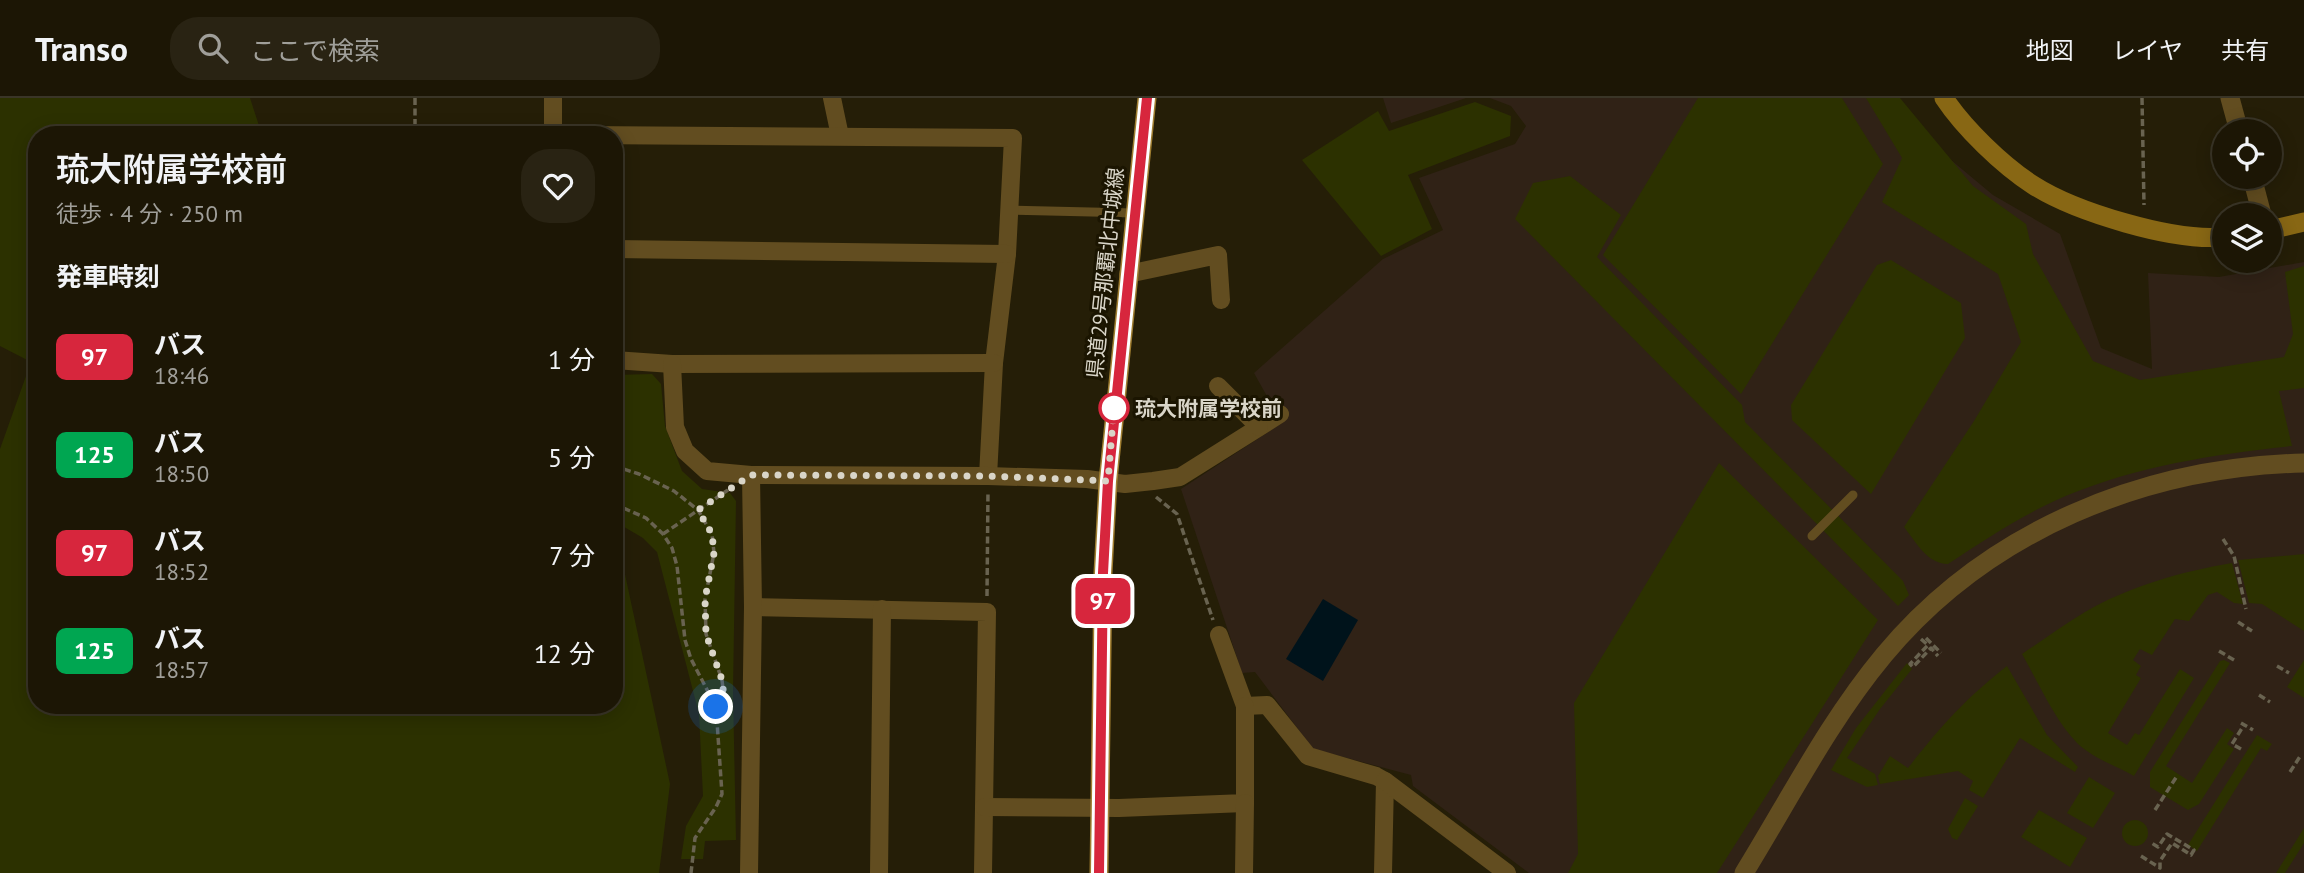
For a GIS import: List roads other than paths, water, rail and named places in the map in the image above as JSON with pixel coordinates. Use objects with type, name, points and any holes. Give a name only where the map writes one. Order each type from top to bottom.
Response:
[{"type":"main road","name":"県道29号那覇北中城線","points":[[1099,873],[1103,573],[1108,481],[1147,98]]},
{"type":"main road","points":[[1944,98],[1992,151],[2033,185],[2079,207],[2124,223],[2212,237]]},
{"type":"main road","points":[[2282,227],[2304,222]]},
{"type":"street","points":[[553,98],[553,126]]},
{"type":"street","points":[[832,98],[840,136]]},
{"type":"street","points":[[2230,98],[2236,119]]},
{"type":"street","points":[[623,135],[1013,138],[1007,254],[994,363],[988,476]]},
{"type":"street","points":[[623,249],[1007,254]]},
{"type":"street","points":[[1128,274],[1218,255],[1221,300]]},
{"type":"street","points":[[623,361],[672,364],[994,363]]},
{"type":"street","points":[[672,364],[675,427],[685,451],[707,471],[751,475],[988,476],[1125,484],[1180,477],[1280,414]]},
{"type":"street","points":[[1218,386],[1259,427]]},
{"type":"street","points":[[1744,873],[1834,724],[1885,654],[1922,614],[2034,531],[2075,511],[2161,483],[2212,472],[2304,463]]},
{"type":"street","points":[[749,873],[753,607],[751,475]]},
{"type":"street","points":[[753,607],[987,612],[983,873]]},
{"type":"street","points":[[879,873],[882,608]]},
{"type":"street","points":[[1219,635],[1245,706],[1244,873]]},
{"type":"street","points":[[1245,706],[1268,705],[1308,756],[1385,781],[1507,873]]},
{"type":"street","points":[[1383,873],[1385,781]]},
{"type":"street","points":[[984,807],[1100,808],[1245,803]]},
{"type":"lane","points":[[1010,210],[1134,213]]},
{"type":"lane","points":[[1812,536],[1853,495]]},
{"type":"water","points":[[1323,599],[1358,620],[1323,681],[1286,659]]},
{"type":"place","name":"琉大附属学校前","points":[[1114,408]]}]
